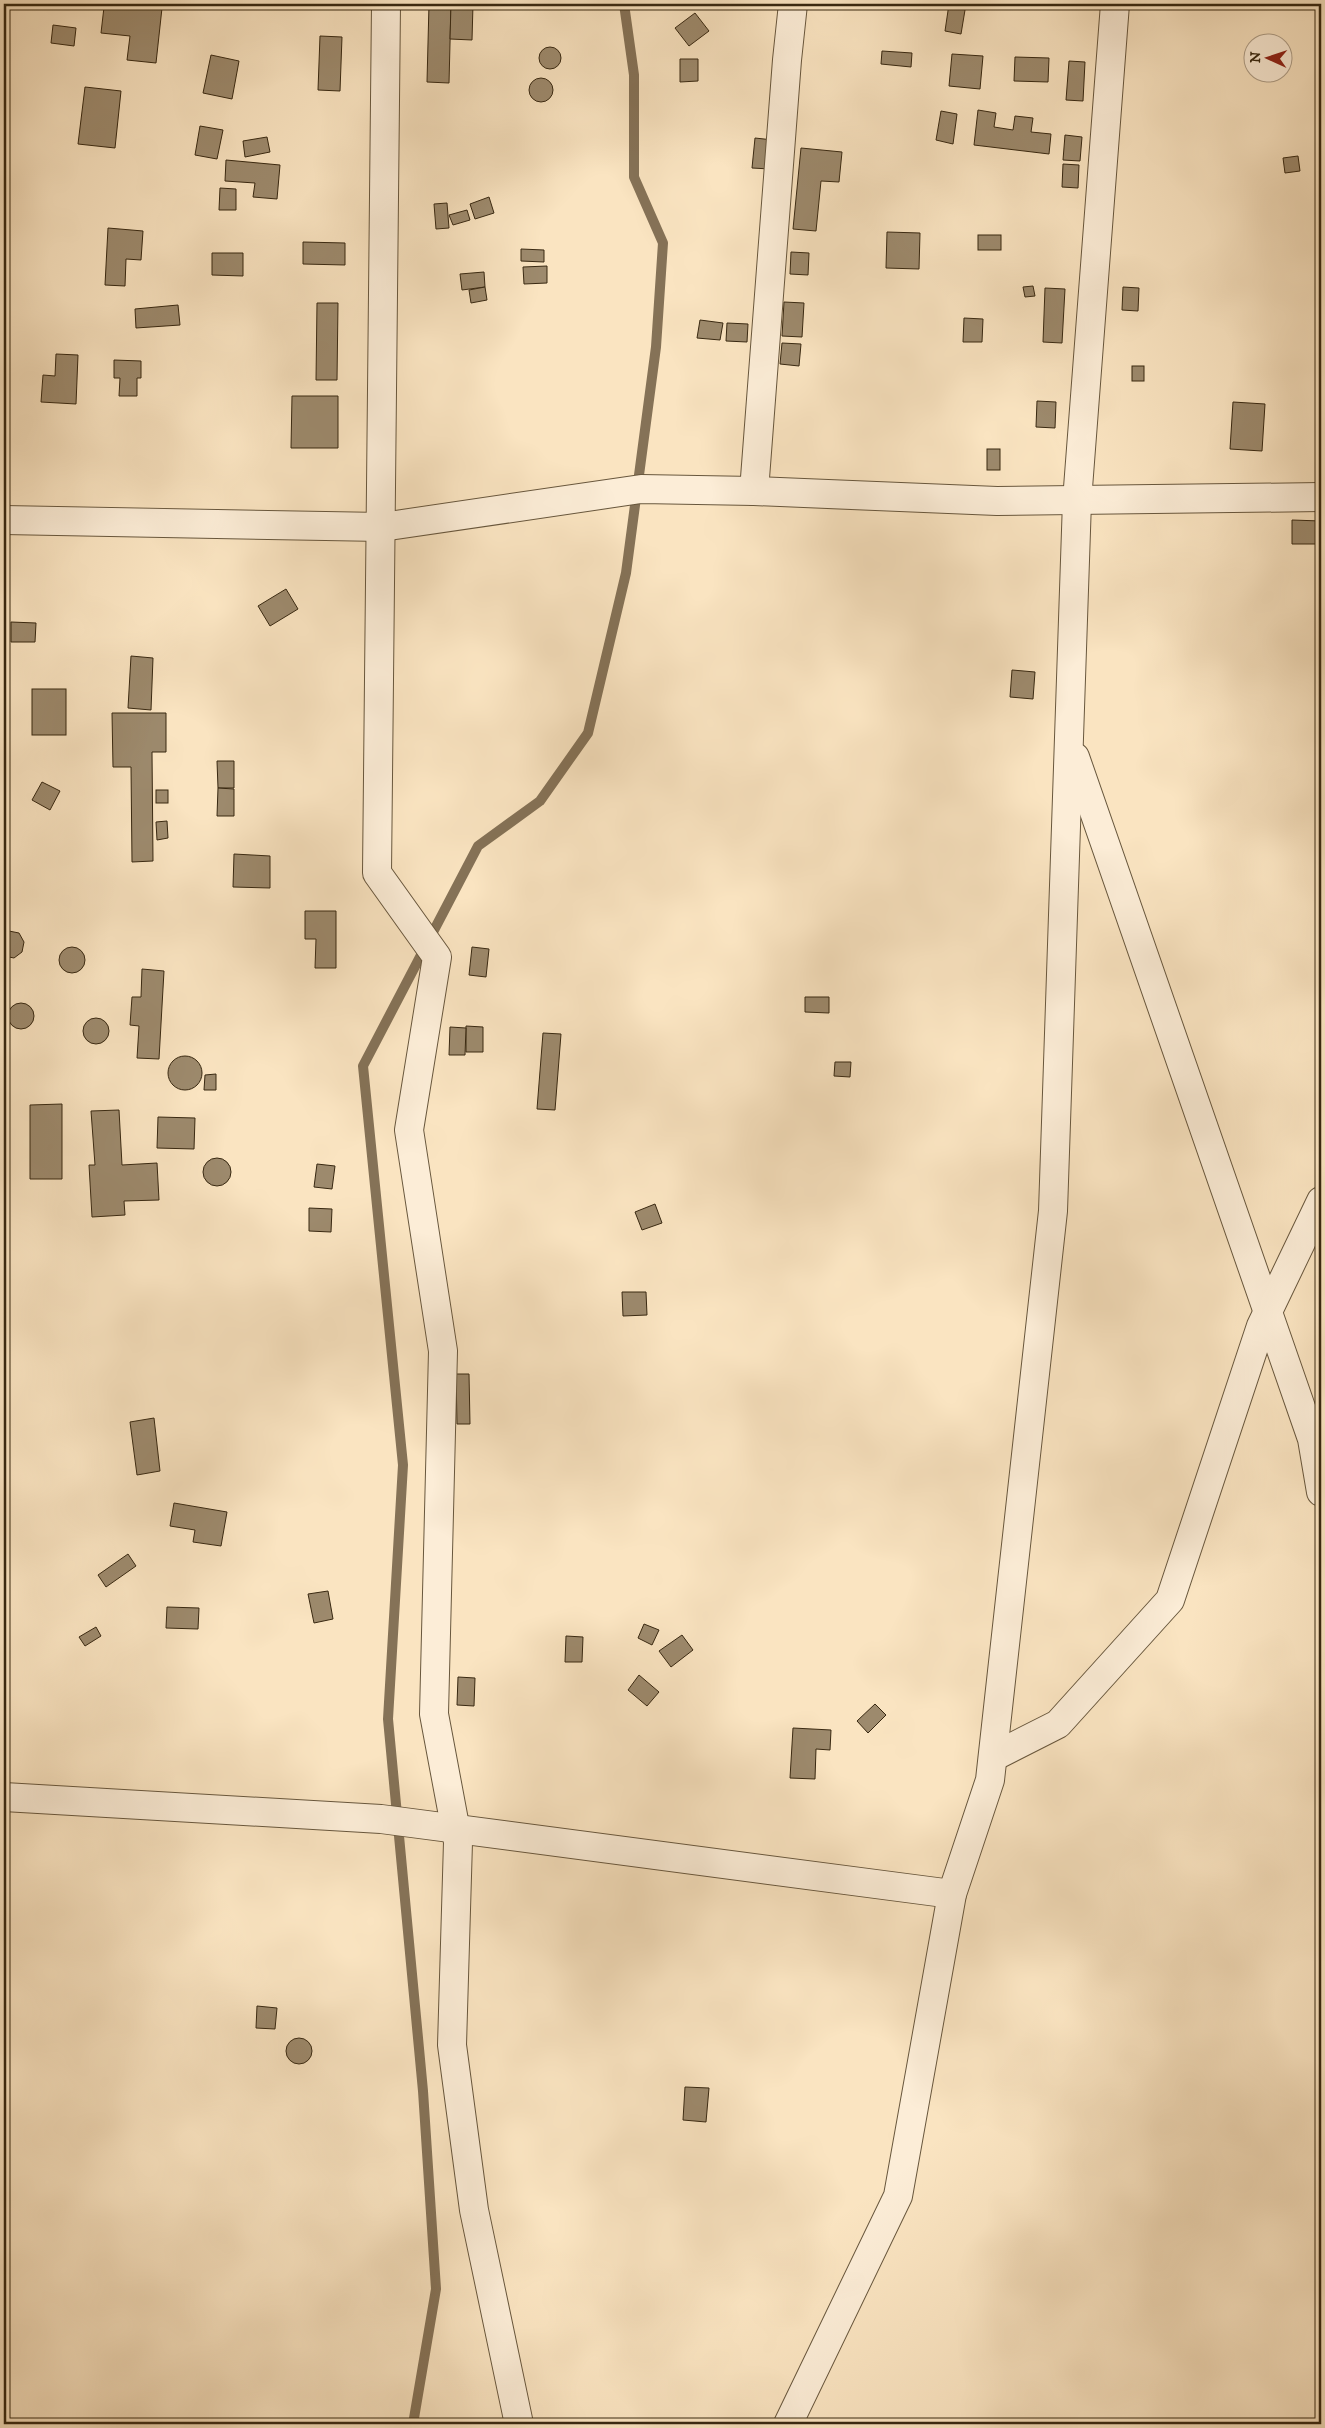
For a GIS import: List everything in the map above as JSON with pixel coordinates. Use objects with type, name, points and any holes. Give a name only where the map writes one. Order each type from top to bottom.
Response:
[{"type":"street","points":[[386,4],[377,872],[437,957],[409,1130],[443,1351],[434,1714],[458,1842],[452,2045],[474,2210],[519,2424]]},
{"type":"street","points":[[754,491],[787,60],[793,4]]},
{"type":"street","points":[[788,2424],[898,2196],[952,1894],[990,1780],[1053,1211],[1077,501],[1115,4]]},
{"type":"street","points":[[4,520],[382,527],[641,489],[754,491],[997,501],[1321,497]]},
{"type":"street","points":[[1069,742],[1312,1439],[1321,1492]]},
{"type":"street","points":[[993,1757],[1058,1724],[1170,1600],[1261,1326],[1321,1201]]},
{"type":"street","points":[[4,1797],[381,1819],[952,1894]]},
{"type":"building","points":[[115,4],[138,4],[162,8],[156,63],[127,60],[130,36],[101,33],[104,7],[115,8]]},
{"type":"building","points":[[224,4],[250,4],[250,7]]},
{"type":"building","points":[[317,4],[343,4],[343,7],[317,6]]},
{"type":"building","points":[[429,4],[451,4],[449,83],[427,82]]},
{"type":"building","points":[[451,4],[473,4],[472,40],[450,39]]},
{"type":"building","points":[[949,4],[966,4],[961,34],[945,31]]},
{"type":"building","points":[[695,13],[709,31],[689,46],[675,28]]},
{"type":"building","points":[[53,25],[76,28],[74,46],[51,43]]},
{"type":"building","points":[[320,36],[342,37],[340,91],[318,90]]},
{"type":"building","points":[[550,47],[558,50],[561,58],[558,66],[550,69],[542,66],[539,58],[542,50]]},
{"type":"building","points":[[882,51],[912,53],[911,67],[881,64]]},
{"type":"building","points":[[952,54],[983,56],[980,89],[949,86]]},
{"type":"building","points":[[211,55],[239,61],[232,99],[203,93]]},
{"type":"building","points":[[1015,57],[1049,58],[1048,82],[1014,81]]},
{"type":"building","points":[[680,59],[698,59],[698,81],[680,82]]},
{"type":"building","points":[[1069,61],[1085,62],[1083,101],[1066,100]]},
{"type":"building","points":[[541,78],[546,79],[552,85],[552,95],[546,101],[541,102],[536,101],[530,95],[529,90],[530,85],[536,79]]},
{"type":"building","points":[[85,87],[121,91],[115,148],[78,144]]},
{"type":"building","points":[[978,110],[996,113],[994,127],[1013,130],[1015,116],[1033,118],[1031,132],[1051,134],[1049,154],[974,145]]},
{"type":"building","points":[[941,111],[957,114],[953,144],[936,140]]},
{"type":"building","points":[[200,126],[223,130],[217,159],[195,155]]},
{"type":"building","points":[[1065,135],[1082,137],[1080,161],[1063,160]]},
{"type":"building","points":[[267,137],[270,152],[245,157],[243,141]]},
{"type":"building","points":[[755,138],[773,140],[770,169],[752,168]]},
{"type":"building","points":[[801,148],[842,152],[839,182],[821,181],[816,231],[793,229]]},
{"type":"building","points":[[1298,156],[1300,171],[1285,173],[1283,158]]},
{"type":"building","points":[[226,160],[280,165],[277,199],[253,197],[255,183],[225,181]]},
{"type":"building","points":[[1063,164],[1079,165],[1078,188],[1062,187]]},
{"type":"building","points":[[220,188],[236,189],[236,210],[219,210]]},
{"type":"building","points":[[489,197],[494,213],[475,219],[470,204]]},
{"type":"building","points":[[447,203],[449,228],[436,229],[434,204]]},
{"type":"building","points":[[467,210],[470,220],[453,225],[449,215]]},
{"type":"building","points":[[108,228],[143,231],[141,260],[126,259],[125,286],[105,285]]},
{"type":"building","points":[[887,232],[920,233],[919,269],[886,268]]},
{"type":"building","points":[[978,235],[1001,235],[1001,250],[978,250]]},
{"type":"building","points":[[303,242],[345,243],[345,265],[303,264]]},
{"type":"building","points":[[521,249],[544,250],[544,262],[521,261]]},
{"type":"building","points":[[791,252],[809,253],[808,275],[790,274]]},
{"type":"building","points":[[212,253],[243,253],[243,276],[212,275]]},
{"type":"building","points":[[547,266],[547,283],[524,284],[523,267]]},
{"type":"building","points":[[484,272],[485,287],[462,290],[460,274]]},
{"type":"building","points":[[1033,286],[1035,296],[1025,297],[1023,287]]},
{"type":"building","points":[[485,287],[487,300],[471,303],[469,290]]},
{"type":"building","points":[[1123,287],[1139,288],[1138,311],[1122,310]]},
{"type":"building","points":[[1045,288],[1065,289],[1062,343],[1043,342]]},
{"type":"building","points":[[784,302],[804,303],[802,337],[782,336]]},
{"type":"building","points":[[317,303],[338,303],[337,380],[316,380]]},
{"type":"building","points":[[178,305],[180,325],[136,328],[135,309]]},
{"type":"building","points":[[964,318],[983,319],[982,342],[963,342]]},
{"type":"building","points":[[700,320],[723,323],[720,340],[697,338]]},
{"type":"building","points":[[727,323],[748,324],[747,342],[726,341]]},
{"type":"building","points":[[782,343],[801,344],[799,366],[780,364]]},
{"type":"building","points":[[56,354],[78,355],[76,404],[41,402],[43,375],[55,376]]},
{"type":"building","points":[[114,360],[141,361],[141,378],[137,378],[137,396],[119,396],[120,378],[114,378]]},
{"type":"building","points":[[1132,366],[1144,366],[1144,381],[1132,381]]},
{"type":"building","points":[[292,396],[338,396],[338,448],[291,448]]},
{"type":"building","points":[[1037,401],[1056,402],[1055,428],[1036,427]]},
{"type":"building","points":[[1233,402],[1265,404],[1262,451],[1230,449]]},
{"type":"building","points":[[987,449],[1000,449],[1000,470],[987,470]]},
{"type":"building","points":[[1292,520],[1321,521],[1321,544],[1292,544]]},
{"type":"building","points":[[286,589],[298,609],[270,626],[258,606]]},
{"type":"building","points":[[11,622],[36,623],[35,642],[11,642]]},
{"type":"building","points":[[131,656],[153,658],[151,710],[128,708]]},
{"type":"building","points":[[1012,670],[1035,672],[1033,699],[1010,697]]},
{"type":"building","points":[[32,689],[66,689],[66,735],[32,735]]},
{"type":"building","points":[[112,713],[166,713],[166,752],[152,752],[153,861],[132,862],[131,767],[113,767]]},
{"type":"building","points":[[217,761],[234,761],[234,788],[218,788]]},
{"type":"building","points":[[42,782],[60,791],[50,810],[32,800]]},
{"type":"building","points":[[218,788],[234,789],[234,816],[217,816]]},
{"type":"building","points":[[156,790],[168,790],[168,803],[156,803]]},
{"type":"building","points":[[167,821],[168,838],[157,840],[156,822]]},
{"type":"building","points":[[234,854],[270,856],[270,888],[233,887]]},
{"type":"building","points":[[305,911],[336,911],[336,968],[315,968],[316,939],[305,939]]},
{"type":"building","points":[[9,931],[19,933],[24,942],[22,952],[14,958],[4,956],[4,934]]},
{"type":"building","points":[[72,947],[81,951],[85,960],[81,969],[72,973],[63,969],[59,960],[63,951]]},
{"type":"building","points":[[472,947],[489,949],[486,977],[469,975]]},
{"type":"building","points":[[142,969],[164,971],[159,1059],[137,1058],[139,1026],[130,1025],[132,997],[141,997]]},
{"type":"building","points":[[805,997],[829,997],[829,1013],[805,1012]]},
{"type":"building","points":[[21,1003],[30,1007],[34,1016],[30,1025],[21,1029],[12,1025],[8,1016],[12,1007]]},
{"type":"building","points":[[96,1018],[105,1022],[109,1031],[105,1040],[96,1044],[87,1040],[83,1031],[87,1022]]},
{"type":"building","points":[[466,1026],[483,1027],[483,1052],[466,1052]]},
{"type":"building","points":[[450,1027],[466,1028],[465,1055],[449,1055]]},
{"type":"building","points":[[543,1033],[561,1034],[555,1110],[537,1109]]},
{"type":"building","points":[[185,1056],[197,1061],[202,1073],[197,1085],[185,1090],[173,1085],[168,1073],[173,1061]]},
{"type":"building","points":[[835,1062],[851,1062],[850,1077],[834,1076]]},
{"type":"building","points":[[216,1074],[216,1090],[204,1090],[205,1075]]},
{"type":"building","points":[[62,1104],[62,1179],[30,1179],[30,1105]]},
{"type":"building","points":[[119,1110],[122,1165],[157,1163],[159,1200],[124,1201],[125,1215],[92,1217],[89,1165],[95,1165],[91,1111]]},
{"type":"building","points":[[158,1117],[195,1118],[194,1149],[157,1148]]},
{"type":"building","points":[[217,1158],[227,1162],[231,1172],[227,1182],[217,1186],[207,1182],[203,1172],[207,1162]]},
{"type":"building","points":[[317,1164],[335,1166],[332,1189],[314,1187]]},
{"type":"building","points":[[655,1204],[662,1223],[642,1230],[635,1212]]},
{"type":"building","points":[[309,1208],[332,1209],[331,1232],[309,1231]]},
{"type":"building","points":[[622,1292],[646,1292],[647,1315],[623,1316]]},
{"type":"building","points":[[456,1374],[469,1374],[470,1424],[457,1424]]},
{"type":"building","points":[[154,1418],[160,1471],[137,1475],[130,1422]]},
{"type":"building","points":[[174,1503],[227,1512],[221,1546],[193,1542],[195,1530],[170,1526]]},
{"type":"building","points":[[128,1554],[136,1566],[106,1587],[98,1575]]},
{"type":"building","points":[[328,1591],[333,1619],[314,1623],[308,1594]]},
{"type":"building","points":[[167,1607],[199,1608],[198,1629],[166,1628]]},
{"type":"building","points":[[644,1624],[659,1630],[652,1645],[638,1638]]},
{"type":"building","points":[[96,1627],[101,1636],[85,1646],[79,1637]]},
{"type":"building","points":[[682,1635],[693,1650],[671,1667],[659,1651]]},
{"type":"building","points":[[566,1636],[583,1637],[582,1662],[565,1662]]},
{"type":"building","points":[[639,1675],[659,1692],[647,1706],[628,1690]]},
{"type":"building","points":[[458,1677],[475,1678],[474,1706],[457,1705]]},
{"type":"building","points":[[875,1704],[886,1715],[868,1733],[857,1721]]},
{"type":"building","points":[[793,1728],[831,1730],[830,1750],[816,1749],[815,1779],[790,1778]]},
{"type":"building","points":[[257,2006],[277,2008],[275,2029],[256,2028]]},
{"type":"building","points":[[299,2038],[308,2042],[312,2051],[308,2060],[299,2064],[290,2060],[286,2051],[290,2042]]},
{"type":"building","points":[[685,2087],[709,2088],[706,2122],[683,2120]]},
{"type":"waterway","points":[[413,2424],[436,2289],[423,2091],[388,1719],[403,1465],[363,1066],[478,846],[540,801],[588,733],[626,573],[656,347],[663,243],[634,177],[634,75],[624,4]]}]
